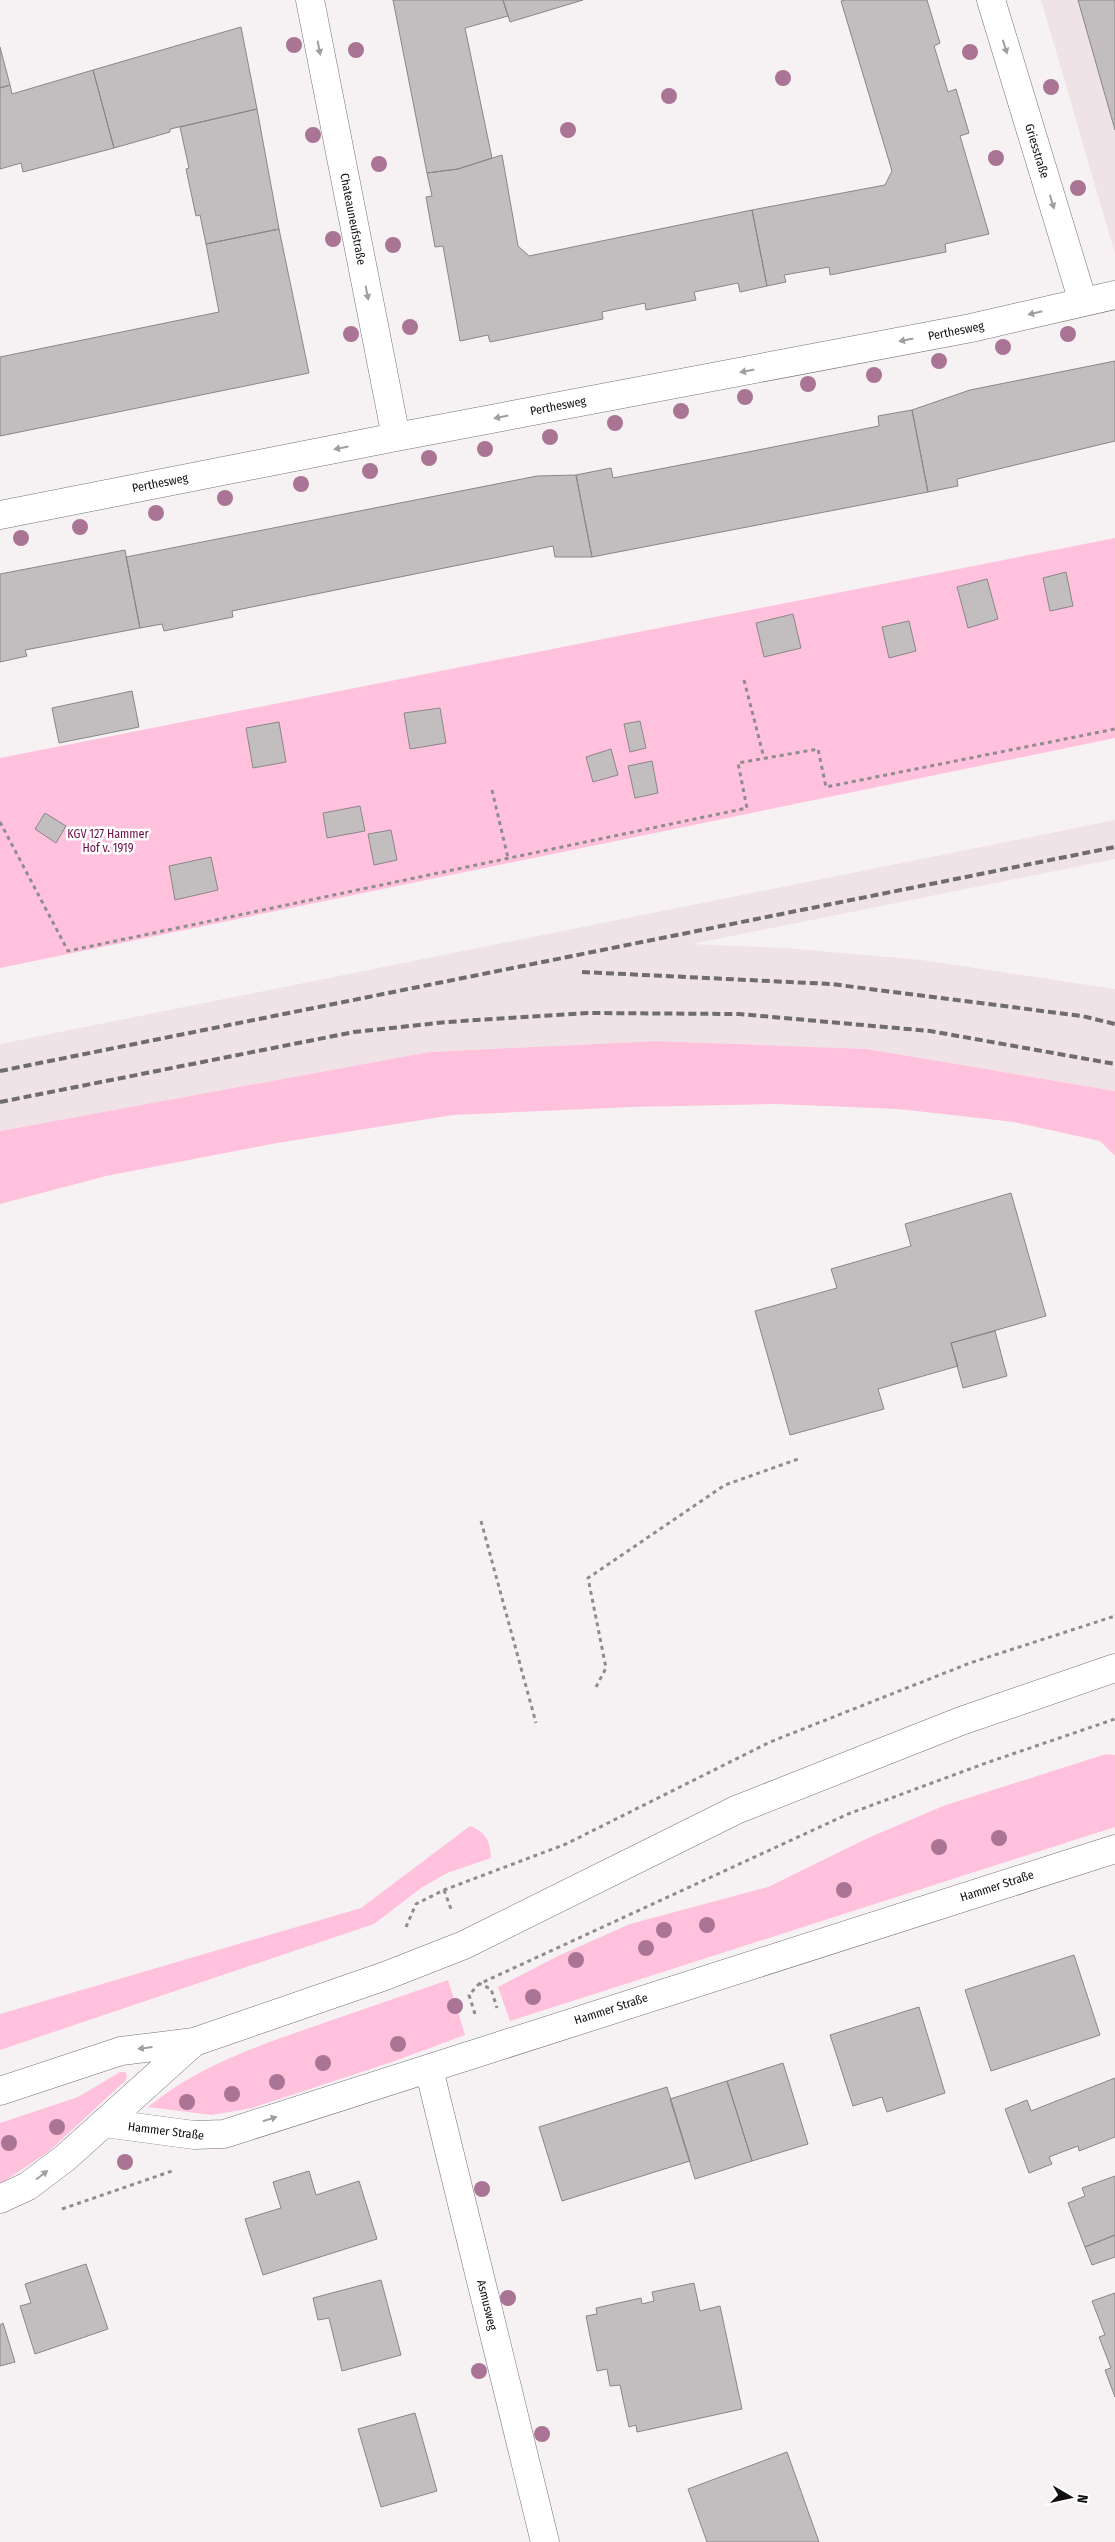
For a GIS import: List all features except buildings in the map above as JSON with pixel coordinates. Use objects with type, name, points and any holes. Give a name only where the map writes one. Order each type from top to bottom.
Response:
[{"type":"street","name":"Chateauneufstraße","points":[[310,0],[396,437]]},
{"type":"street","name":"Griesstraße","points":[[991,0],[1082,302]]},
{"type":"street","name":"Perthesweg","points":[[0,515],[396,437],[971,328],[1115,295]]},
{"type":"street","name":"Hammer Straße","points":[[0,2091],[121,2051],[194,2042],[385,1976],[464,1945],[736,1810],[961,1721],[1115,1668]]},
{"type":"street","name":"Hammer Straße","points":[[104,2123],[194,2135],[224,2134],[1115,1849]]},
{"type":"street","name":"Hammer Straße","points":[[0,2199],[28,2186],[65,2158],[194,2042]]},
{"type":"street","name":"Asmusweg","points":[[429,2069],[545,2542]]},
{"type":"path","points":[[744,680],[764,758]]},
{"type":"path","points":[[0,822],[68,951],[748,808],[738,763],[818,749],[826,787],[1115,729]]},
{"type":"path","points":[[492,790],[508,858]]},
{"type":"path","points":[[596,1687],[606,1668],[588,1578],[725,1485],[801,1458]]},
{"type":"path","points":[[481,1522],[536,1723]]},
{"type":"path","points":[[479,1984],[848,1814],[986,1763],[1115,1719]]},
{"type":"path","points":[[444,1890],[453,1913]]},
{"type":"path","points":[[53,2213],[175,2170]]},
{"type":"shaded area","points":[[1041,0],[1115,0],[1115,254]]},
{"type":"shaded area","points":[[1115,820],[1115,859],[692,944],[786,948],[922,960],[1115,989],[1115,1091],[867,1049],[656,1041],[429,1052],[0,1131],[0,1044]]},
{"type":"green space","name":"KGV 127 Hammer Hof v. 1919","points":[[1115,538],[1115,738],[0,968],[0,758]]},
{"type":"green space","points":[[656,1041],[867,1049],[1115,1091],[1115,1156],[1100,1141],[1014,1122],[898,1109],[776,1104],[632,1107],[453,1115],[277,1143],[106,1176],[0,1204],[0,1131],[429,1052]]},
{"type":"green space","points":[[1106,1754],[1115,1755],[1115,1827],[510,2021],[498,1987],[558,1956],[630,1924],[768,1887],[868,1838],[943,1806]]},
{"type":"green space","points":[[470,1826],[487,1838],[491,1858],[447,1873],[421,1888],[374,1924],[0,2050],[0,2014],[361,1908]]},
{"type":"green space","points":[[448,1980],[465,2035],[392,2062],[252,2108],[212,2115],[148,2107],[187,2080],[249,2050]]},
{"type":"green space","points":[[120,2072],[125,2072],[127,2075],[126,2080],[48,2152],[0,2184],[0,2123],[78,2097]]},
{"type":"railway","points":[[0,1071],[1115,847]]},
{"type":"railway","points":[[582,972],[831,984],[1082,1016],[1115,1024]]},
{"type":"railway","points":[[0,1102],[354,1032],[447,1022],[587,1013],[739,1014],[930,1031],[1115,1064]]}]
